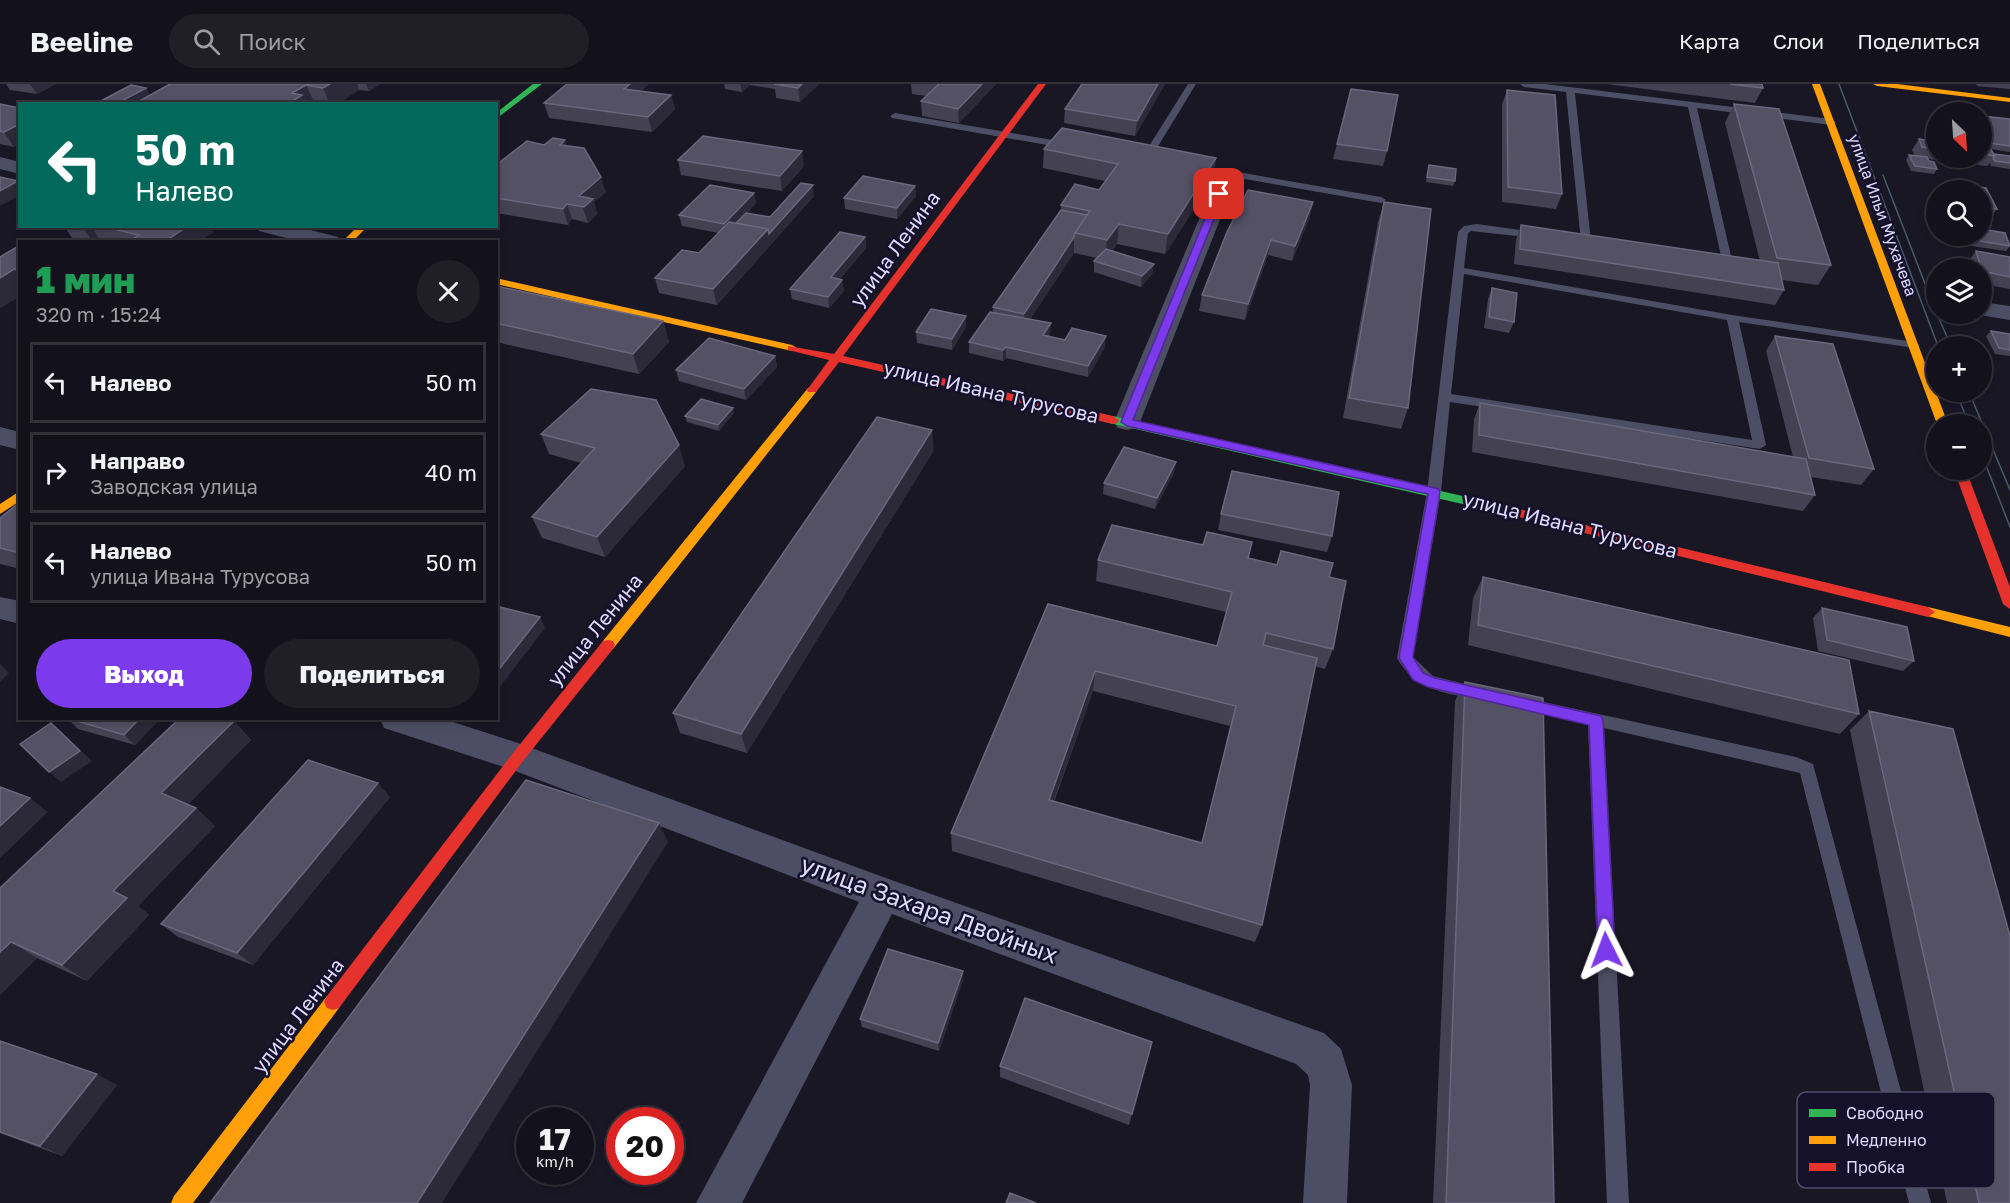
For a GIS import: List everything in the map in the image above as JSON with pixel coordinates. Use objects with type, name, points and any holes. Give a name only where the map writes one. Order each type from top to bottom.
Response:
[{"type":"street","points":[[498,115],[538,84]]},
{"type":"street","name":"улица Ленина","points":[[181,1203],[518,757],[840,357],[1042,84]]},
{"type":"street","name":"улица Ильи Мухачева","points":[[1816,84],[1939,414]]},
{"type":"street","points":[[1877,84],[2010,100]]},
{"type":"street","points":[[0,163],[18,168]]},
{"type":"street","points":[[1127,422],[1228,174]]},
{"type":"street","points":[[275,228],[322,240]]},
{"type":"street","points":[[348,240],[362,228]]},
{"type":"street","name":"улица Ивана Турусова","points":[[498,281],[1434,492],[2010,632]]},
{"type":"street","points":[[1992,311],[2010,314]]},
{"type":"street","points":[[0,436],[18,440]]},
{"type":"street","points":[[1964,480],[2010,604]]},
{"type":"street","points":[[0,510],[18,496]]},
{"type":"street","points":[[0,608],[18,612]]},
{"type":"street","name":"улица Захара Двойных","points":[[402,720],[518,757],[883,894],[1309,1048],[1326,1064],[1331,1085],[1325,1203]]},
{"type":"street","points":[[718,1203],[883,894]]},
{"type":"lane","points":[[1146,159],[1192,84]]},
{"type":"lane","points":[[1524,84],[1831,122]]},
{"type":"lane","points":[[1570,90],[1586,242]]},
{"type":"lane","points":[[1692,105],[1726,256],[1723,260],[1692,257]]},
{"type":"lane","points":[[895,116],[1080,148]]},
{"type":"lane","points":[[1135,158],[1158,161]]},
{"type":"lane","points":[[1181,166],[1381,200]]},
{"type":"lane","points":[[1543,236],[1477,227],[1468,228],[1463,232],[1434,492],[1406,658],[1411,669],[1418,676],[1432,683],[1797,764],[1807,769],[1891,1092]]},
{"type":"lane","points":[[1459,270],[1732,318],[1914,345]]},
{"type":"lane","points":[[1445,397],[1760,445],[1732,318]]},
{"type":"lane","points":[[1596,720],[1618,1203]]},
{"type":"lane","points":[[1916,1188],[1920,1203]]},
{"type":"building","points":[[170,84],[330,84],[323,88],[306,85],[292,93],[302,95],[291,102],[138,102]]},
{"type":"building","points":[[567,84],[630,84],[624,89],[671,95],[648,117],[544,103]]},
{"type":"building","points":[[774,84],[802,84],[798,88]]},
{"type":"building","points":[[939,84],[982,84],[958,109],[921,101]]},
{"type":"building","points":[[1082,84],[1158,84],[1137,121],[1065,109]]},
{"type":"building","points":[[1730,84],[1762,84],[1763,88]]},
{"type":"building","points":[[131,85],[146,88],[120,102],[99,102]]},
{"type":"building","points":[[1351,89],[1398,95],[1387,151],[1337,144]]},
{"type":"building","points":[[1507,90],[1555,95],[1562,194],[1508,187]]},
{"type":"building","points":[[0,104],[18,108],[18,125],[4,132],[0,131]]},
{"type":"building","points":[[1734,104],[1779,109],[1831,265],[1777,258]]},
{"type":"building","points":[[1992,117],[2010,119],[2010,146],[1992,143]]},
{"type":"building","points":[[1062,128],[1216,158],[1168,234],[1119,224],[1107,240],[1075,233],[1090,211],[1061,205],[1075,184],[1099,190],[1118,164],[1044,149]]},
{"type":"building","points":[[703,136],[802,151],[780,176],[678,160]]},
{"type":"building","points":[[553,138],[565,140],[560,145],[584,148],[601,177],[579,196],[593,199],[584,207],[567,204],[563,209],[498,198],[498,163],[527,141],[544,145]]},
{"type":"building","points":[[1919,139],[1926,140],[1926,148],[1922,147]]},
{"type":"building","points":[[1994,154],[2010,156],[2010,163],[1995,161]]},
{"type":"building","points":[[1909,155],[1926,157],[1926,168],[1915,166]]},
{"type":"building","points":[[1429,165],[1456,169],[1455,181],[1427,177]]},
{"type":"building","points":[[863,176],[915,186],[897,208],[844,198]]},
{"type":"building","points":[[0,177],[18,181],[0,191]]},
{"type":"building","points":[[801,183],[813,185],[769,234],[768,229],[736,223],[746,213],[770,217]]},
{"type":"building","points":[[710,185],[754,193],[724,224],[679,215]]},
{"type":"building","points":[[1248,190],[1313,202],[1295,246],[1271,240],[1248,304],[1202,295],[1227,232]]},
{"type":"building","points":[[1384,202],[1431,209],[1408,408],[1349,398]]},
{"type":"building","points":[[1061,210],[1087,215],[1024,314],[993,307]]},
{"type":"building","points":[[729,222],[768,229],[713,289],[655,278],[682,250],[699,253]]},
{"type":"building","points":[[1521,225],[1778,263],[1784,290],[1520,249]]},
{"type":"building","points":[[109,228],[185,228],[167,240],[133,239],[139,235]]},
{"type":"building","points":[[1992,231],[2005,233],[2010,246],[1992,243]]},
{"type":"building","points":[[840,232],[865,237],[831,277],[842,280],[828,297],[790,289]]},
{"type":"building","points":[[18,246],[18,270],[14,269],[0,278],[0,257]]},
{"type":"building","points":[[1106,249],[1154,264],[1142,276],[1094,261]]},
{"type":"building","points":[[1976,251],[2010,257],[2010,277],[1992,273],[1992,258],[1978,258]]},
{"type":"building","points":[[498,286],[663,321],[633,354],[498,323]]},
{"type":"building","points":[[1492,288],[1517,293],[1514,322],[1489,317]]},
{"type":"building","points":[[931,309],[966,316],[952,339],[916,332]]},
{"type":"building","points":[[990,312],[1051,323],[1043,335],[1065,340],[1072,328],[1106,336],[1088,366],[1006,347],[1003,350],[969,342]]},
{"type":"building","points":[[1991,331],[2010,334],[2010,350],[1999,348]]},
{"type":"building","points":[[1775,336],[1833,344],[1874,469],[1809,458]]},
{"type":"building","points":[[709,338],[775,356],[744,389],[676,370]]},
{"type":"building","points":[[591,389],[656,400],[679,445],[597,537],[532,517],[595,448],[541,434]]},
{"type":"building","points":[[701,399],[733,408],[718,425],[685,416]]},
{"type":"building","points":[[1480,403],[1806,459],[1815,495],[1479,435]]},
{"type":"building","points":[[877,417],[932,430],[741,734],[673,713]]},
{"type":"building","points":[[1124,447],[1176,462],[1157,498],[1104,483]]},
{"type":"building","points":[[1232,471],[1339,492],[1332,536],[1221,514]]},
{"type":"building","points":[[18,504],[18,552],[0,548],[0,518]]},
{"type":"building","points":[[1112,525],[1203,545],[1207,532],[1252,542],[1248,558],[1277,565],[1281,551],[1333,563],[1329,577],[1346,581],[1333,649],[1266,633],[1263,645],[1317,658],[1262,925],[951,833],[1048,604],[1217,646],[1232,592],[1098,560]],"holes":[[[1095,671],[1236,706],[1202,843],[1049,800]]]},
{"type":"building","points":[[1483,577],[1849,660],[1859,714],[1478,625]]},
{"type":"building","points":[[498,606],[540,617],[498,670]]},
{"type":"building","points":[[1822,608],[1907,627],[1914,661],[1827,640]]},
{"type":"building","points":[[1465,682],[1543,698],[1554,1203],[1446,1203]]},
{"type":"building","points":[[1869,711],[1953,729],[2010,936],[2010,1203],[1979,1203],[1976,1188],[1995,1188],[1995,1092],[1954,1092]]},
{"type":"building","points":[[74,720],[138,720],[124,735]]},
{"type":"building","points":[[178,720],[234,721],[161,793],[196,808],[113,891],[127,898],[62,965],[11,942],[0,952],[0,888]]},
{"type":"building","points":[[51,723],[80,751],[49,772],[20,744]]},
{"type":"building","points":[[308,760],[378,783],[237,953],[161,924]]},
{"type":"building","points":[[526,780],[659,823],[417,1203],[210,1203]]},
{"type":"building","points":[[0,787],[30,798],[0,826]]},
{"type":"building","points":[[888,949],[963,971],[938,1043],[860,1019]]},
{"type":"building","points":[[1025,998],[1152,1042],[1132,1114],[1000,1066]]},
{"type":"building","points":[[0,1041],[97,1074],[40,1146],[0,1132]]},
{"type":"building","points":[[1010,1193],[1036,1203],[1006,1203]]},
{"type":"tram line","points":[[1839,84],[1934,336]]},
{"type":"tram line","points":[[1883,175],[1926,286]]},
{"type":"tram line","points":[[1941,324],[1947,336]]},
{"type":"tram line","points":[[1960,402],[1965,414]]},
{"type":"tram line","points":[[1973,402],[2010,490]]},
{"type":"tram line","points":[[1992,480],[2010,527]]},
{"type":"traffic: fast","points":[[498,115],[538,84]]},
{"type":"traffic: fast","points":[[1113,420],[1515,512]]},
{"type":"traffic: slow","points":[[1816,84],[1939,414]]},
{"type":"traffic: slow","points":[[1877,84],[2010,100]]},
{"type":"traffic: slow","points":[[348,240],[362,228]]},
{"type":"traffic: slow","points":[[498,281],[792,348]]},
{"type":"traffic: slow","points":[[608,645],[812,390]]},
{"type":"traffic: slow","points":[[0,510],[18,496]]},
{"type":"traffic: slow","points":[[1928,612],[2010,632]]},
{"type":"traffic: slow","points":[[181,1203],[333,1002]]},
{"type":"traffic: jam","points":[[812,390],[1042,84]]},
{"type":"traffic: jam","points":[[792,348],[1113,420]]},
{"type":"traffic: jam","points":[[1964,480],[2010,604]]},
{"type":"traffic: jam","points":[[1515,512],[1928,612]]},
{"type":"traffic: jam","points":[[333,1002],[518,757],[608,645]]},
{"type":"route","points":[[1219,194],[1127,422],[1434,492],[1406,658],[1411,669],[1418,676],[1432,683],[1596,720],[1606,950]]}]
